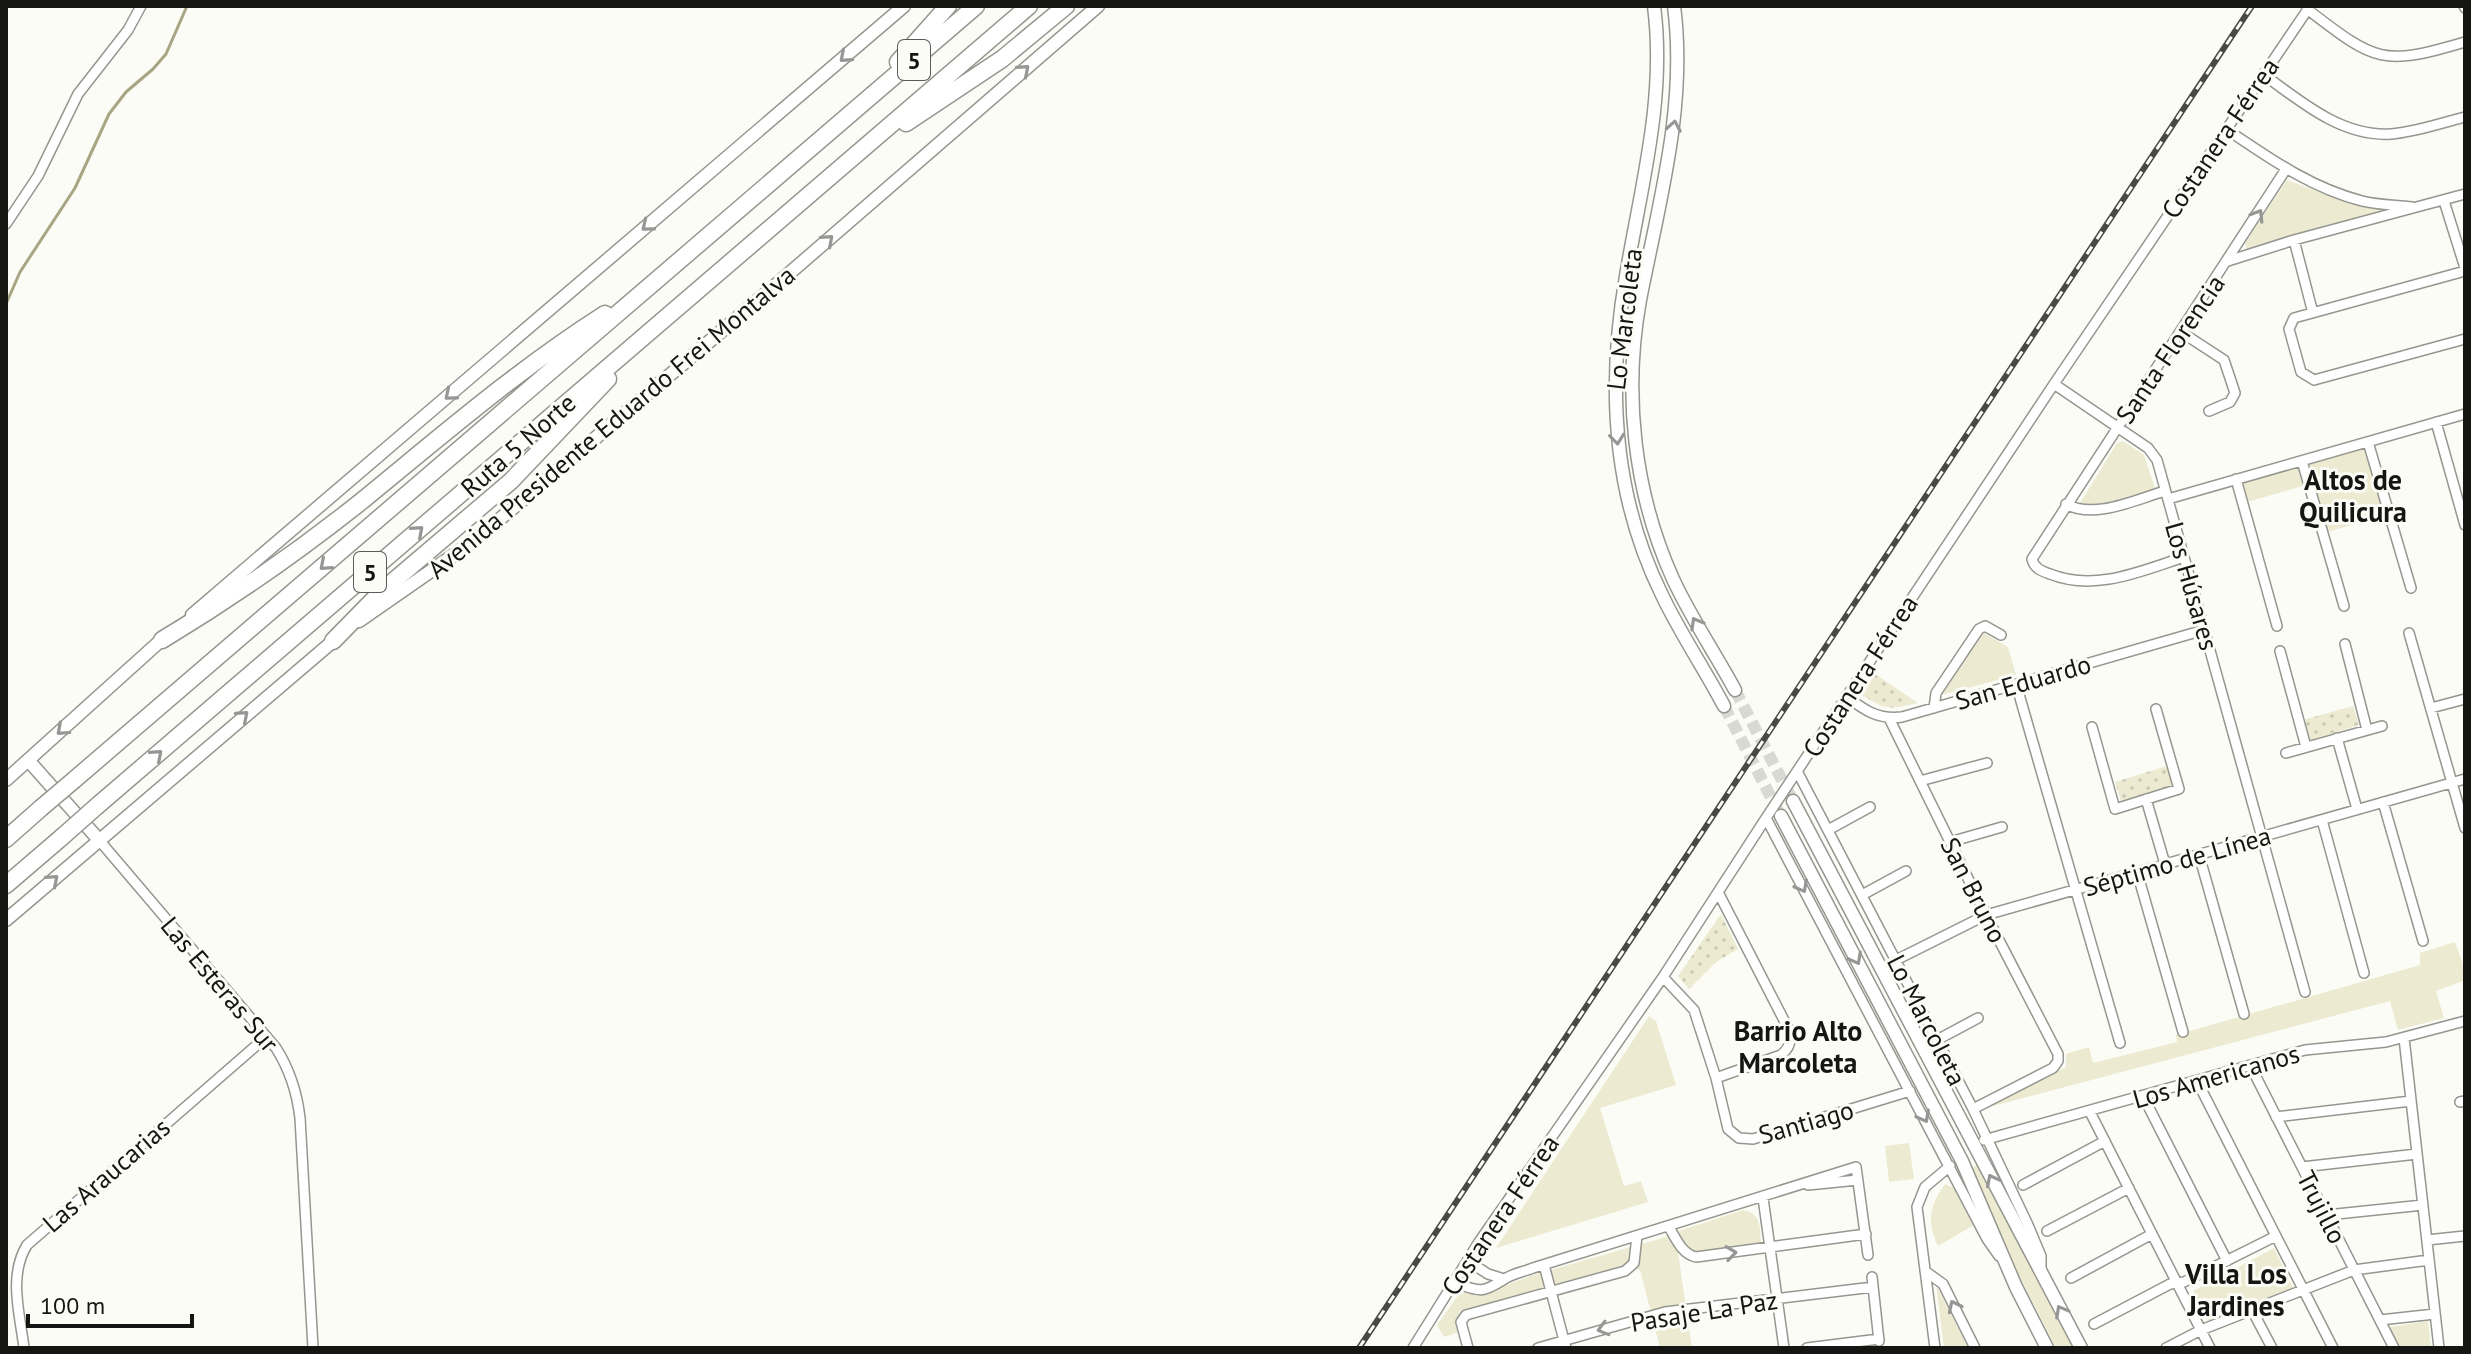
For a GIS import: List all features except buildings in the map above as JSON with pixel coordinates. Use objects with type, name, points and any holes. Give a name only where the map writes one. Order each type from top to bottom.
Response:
[{"type":"highway","points":[[851,113],[948,6]]},
{"type":"highway","name":"Ruta 5 Norte","points":[[6,839],[976,6]]},
{"type":"highway","name":"Ruta 5 Norte","points":[[6,885],[1029,6]]},
{"type":"highway","points":[[862,150],[981,74],[1066,6]]},
{"type":"highway","points":[[162,640],[228,600],[283,561],[502,385],[654,283]]},
{"type":"highway","points":[[333,641],[393,581],[476,514],[511,481],[576,415],[643,338]]},
{"type":"main road","points":[[6,780],[162,640],[904,6]]},
{"type":"main road","name":"Avenida Presidente Eduardo Frei Montalva","points":[[6,920],[333,641],[483,534],[1098,6]]},
{"type":"main road","name":"Lo Marcoleta","points":[[1654,6],[1658,68],[1655,114],[1625,277],[1615,359],[1615,415],[1621,470],[1633,521],[1650,570],[1724,706]]},
{"type":"main road","name":"Lo Marcoleta","points":[[1674,6],[1678,89],[1636,328],[1632,384],[1635,440],[1645,495],[1662,550],[1685,603],[1735,690]]},
{"type":"main road","points":[[1649,151],[1659,159],[1668,159]]},
{"type":"main road","points":[[1644,180],[1655,182],[1663,188]]},
{"type":"main road","name":"Las Esteras Sur","points":[[28,760],[99,840]]},
{"type":"main road","name":"Lo Marcoleta","points":[[1793,801],[2078,1347]]},
{"type":"main road","name":"Lo Marcoleta","points":[[1781,816],[1962,1161],[2016,1287],[2047,1348]]},
{"type":"main road","points":[[2016,1287],[2041,1274]]},
{"type":"street","points":[[6,224],[38,176],[76,96],[128,30],[141,6]]},
{"type":"street","points":[[2308,7],[2350,42],[2385,56],[2417,56],[2465,42]]},
{"type":"street","name":"Costanera Férrea","points":[[1413,1348],[1468,1261],[1719,894],[1846,696],[2308,7]]},
{"type":"street","points":[[2263,74],[2329,119],[2364,132],[2399,133],[2465,117]]},
{"type":"street","points":[[2226,129],[2286,169],[2321,187],[2359,200],[2419,207]]},
{"type":"street","points":[[2228,261],[2286,169]]},
{"type":"street","name":"Santa Florencia","points":[[2184,557],[2115,578],[2092,581],[2060,577],[2035,567],[2032,562],[2066,504],[2228,261],[2465,194]]},
{"type":"street","points":[[2444,201],[2465,269],[2294,318],[2289,329],[2301,372],[2314,380],[2465,339]]},
{"type":"street","points":[[2294,240],[2313,313]]},
{"type":"street","points":[[2181,332],[2224,360],[2232,379],[2235,393],[2230,402],[2209,411]]},
{"type":"street","name":"Los Húsares","points":[[2054,384],[2151,451],[2157,460],[2305,992]]},
{"type":"street","points":[[2066,504],[2093,511],[2166,495],[2236,479],[2465,414]]},
{"type":"street","points":[[2436,422],[2465,525]]},
{"type":"street","points":[[2368,442],[2411,588]]},
{"type":"street","points":[[2302,461],[2344,606]]},
{"type":"street","points":[[2236,479],[2277,626]]},
{"type":"street","points":[[1934,708],[1936,693],[1979,629],[1987,627],[2001,635]]},
{"type":"street","name":"San Eduardo","points":[[1889,718],[1902,717],[2204,630]]},
{"type":"street","points":[[2409,633],[2465,828]]},
{"type":"street","points":[[2345,644],[2367,730]]},
{"type":"street","points":[[2280,651],[2306,747]]},
{"type":"street","points":[[2016,684],[2120,1043]]},
{"type":"street","points":[[1846,696],[1868,712],[1889,718]]},
{"type":"street","points":[[2431,708],[2465,699]]},
{"type":"street","points":[[2092,727],[2115,809],[2179,789],[2156,709]]},
{"type":"street","name":"San Bruno","points":[[1889,718],[2056,1050],[2058,1061],[2050,1070],[1973,1109]]},
{"type":"street","points":[[2286,753],[2382,726]]},
{"type":"street","points":[[2337,738],[2357,809]]},
{"type":"street","points":[[1920,781],[1987,763]]},
{"type":"street","name":"Lo Marcoleta","points":[[1797,771],[1973,1109],[2041,1256],[2041,1274]]},
{"type":"street","name":"Séptimo de Línea","points":[[1896,960],[1986,915],[2465,779]]},
{"type":"street","points":[[2146,799],[2165,864]]},
{"type":"street","points":[[2383,802],[2423,941]]},
{"type":"street","points":[[1828,830],[1870,807]]},
{"type":"street","name":"Lo Marcoleta","points":[[1766,818],[1996,1253],[2009,1267]]},
{"type":"street","points":[[2322,820],[2364,973]]},
{"type":"street","points":[[1950,842],[2002,827]]},
{"type":"street","name":"Las Esteras Sur","points":[[99,840],[266,1037],[287,1069],[298,1105],[313,1348]]},
{"type":"street","points":[[2199,855],[2244,1014]]},
{"type":"street","points":[[1862,895],[1906,871]]},
{"type":"street","points":[[2137,872],[2183,1032]]},
{"type":"street","points":[[1716,1078],[1781,1055],[1790,1040],[1789,1030],[1719,894]]},
{"type":"street","name":"Santiago","points":[[1663,977],[1694,1010],[1716,1078],[1728,1129],[1739,1138],[1749,1140],[1910,1091]]},
{"type":"street","points":[[1937,1040],[1978,1018]]},
{"type":"street","name":"Los Americanos","points":[[1987,1141],[2319,1047],[2377,1043],[2465,1021]]},
{"type":"street","name":"Las Araucarias","points":[[24,1348],[16,1277],[27,1245],[266,1037]]},
{"type":"street","points":[[2404,1038],[2439,1348]]},
{"type":"street","name":"Trujillo","points":[[2250,1065],[2394,1348]]},
{"type":"street","points":[[2197,1081],[2333,1348]]},
{"type":"street","points":[[2143,1096],[2227,1261]]},
{"type":"street","points":[[2276,1117],[2411,1101]]},
{"type":"street","points":[[2090,1112],[2210,1348]]},
{"type":"street","points":[[1969,1136],[1987,1141]]},
{"type":"street","points":[[2023,1185],[2105,1141]]},
{"type":"street","points":[[2302,1167],[2417,1154]]},
{"type":"street","points":[[1935,1348],[1918,1201],[1929,1182],[1950,1166]]},
{"type":"street","points":[[1455,1283],[1483,1290],[1544,1265],[1856,1167],[1868,1255]]},
{"type":"street","points":[[1804,1185],[1858,1180]]},
{"type":"street","points":[[2047,1231],[2129,1188]]},
{"type":"street","points":[[1763,1198],[1784,1348]]},
{"type":"street","points":[[2327,1215],[2423,1205]]},
{"type":"street","points":[[1669,1227],[1683,1250],[1696,1257],[1866,1234]]},
{"type":"street","points":[[2071,1278],[2152,1234]]},
{"type":"street","points":[[1468,1348],[1461,1322],[1467,1314],[1630,1268],[1634,1263],[1637,1236]]},
{"type":"street","points":[[2094,1324],[2170,1284],[2184,1282],[2276,1236]]},
{"type":"street","points":[[2427,1240],[2465,1236]]},
{"type":"street","points":[[2166,1348],[2201,1330],[2354,1270],[2429,1260]]},
{"type":"street","points":[[1468,1261],[1488,1274],[1504,1279]]},
{"type":"street","points":[[1544,1265],[1565,1344]]},
{"type":"street","points":[[1925,1271],[1943,1284],[1975,1348]]},
{"type":"street","name":"Pasaje La Paz","points":[[1538,1348],[1565,1344],[1658,1313],[1873,1282],[1880,1342],[1807,1348]]},
{"type":"street","points":[[2252,1310],[2272,1348]]},
{"type":"street","points":[[2380,1320],[2435,1314]]},
{"type":"green space","points":[[2287,180],[2343,201],[2402,208],[2248,253],[2245,243]]},
{"type":"green space","points":[[2123,441],[2144,455],[2155,488],[2107,503],[2080,503],[2117,443]]},
{"type":"green space","points":[[2364,449],[2384,516],[2327,532],[2313,483],[2247,502],[2241,484]]},
{"type":"green space","points":[[1982,632],[2008,647],[2016,675],[1942,695]]},
{"type":"green space","points":[[1875,674],[1918,703],[1889,707],[1862,695]]},
{"type":"green space","points":[[2353,706],[2359,725],[2308,741],[2303,720]]},
{"type":"green space","points":[[2167,766],[2173,785],[2121,801],[2115,782]]},
{"type":"green space","points":[[1721,914],[1738,949],[1716,962],[1689,989],[1678,976]]},
{"type":"green space","points":[[2455,942],[2465,970],[2465,980],[2436,991],[2444,1018],[2398,1030],[2390,1001],[1993,1106],[1993,1103],[2066,1067],[2066,1054],[2089,1047],[2093,1063],[2177,1042],[2176,1035],[2420,965],[2420,953]]},
{"type":"green space","points":[[1649,1016],[1656,1021],[1676,1085],[1600,1108],[1624,1186],[1641,1181],[1648,1202],[1496,1248]]},
{"type":"green space","points":[[1909,1143],[1914,1179],[1889,1182],[1885,1146]]},
{"type":"green space","points":[[1979,1163],[2075,1348],[2056,1348],[1967,1173]]},
{"type":"green space","points":[[1945,1184],[1955,1188],[1974,1225],[1938,1246],[1931,1213]]},
{"type":"green space","points":[[1743,1210],[1756,1217],[1761,1242],[1690,1254],[1676,1232]]},
{"type":"green space","points":[[1669,1236],[1677,1245],[1692,1348],[1660,1348],[1640,1270],[1626,1265],[1459,1315],[1459,1332],[1444,1337],[1437,1325],[1459,1294],[1480,1295],[1533,1275]]},
{"type":"green space","points":[[2274,1248],[2293,1288],[2208,1321],[2193,1291]]},
{"type":"green space","points":[[1936,1285],[1968,1348],[1944,1348]]},
{"type":"green space","points":[[2428,1321],[2431,1348],[2400,1348],[2390,1327]]},
{"type":"waterway","points":[[6,304],[20,272],[75,188],[109,114],[126,92],[166,54],[187,6]]},
{"type":"tunnel","points":[[1735,690],[1793,801]]},
{"type":"tunnel","points":[[1724,706],[1779,813]]},
{"type":"railway","points":[[1359,1348],[2252,6]]},
{"type":"district","name":"Altos de Quilicura","points":[[2353,495]]},
{"type":"district","name":"Barrio Alto Marcoleta","points":[[1798,1046]]},
{"type":"district","name":"Villa Los Jardines","points":[[2236,1289]]}]
